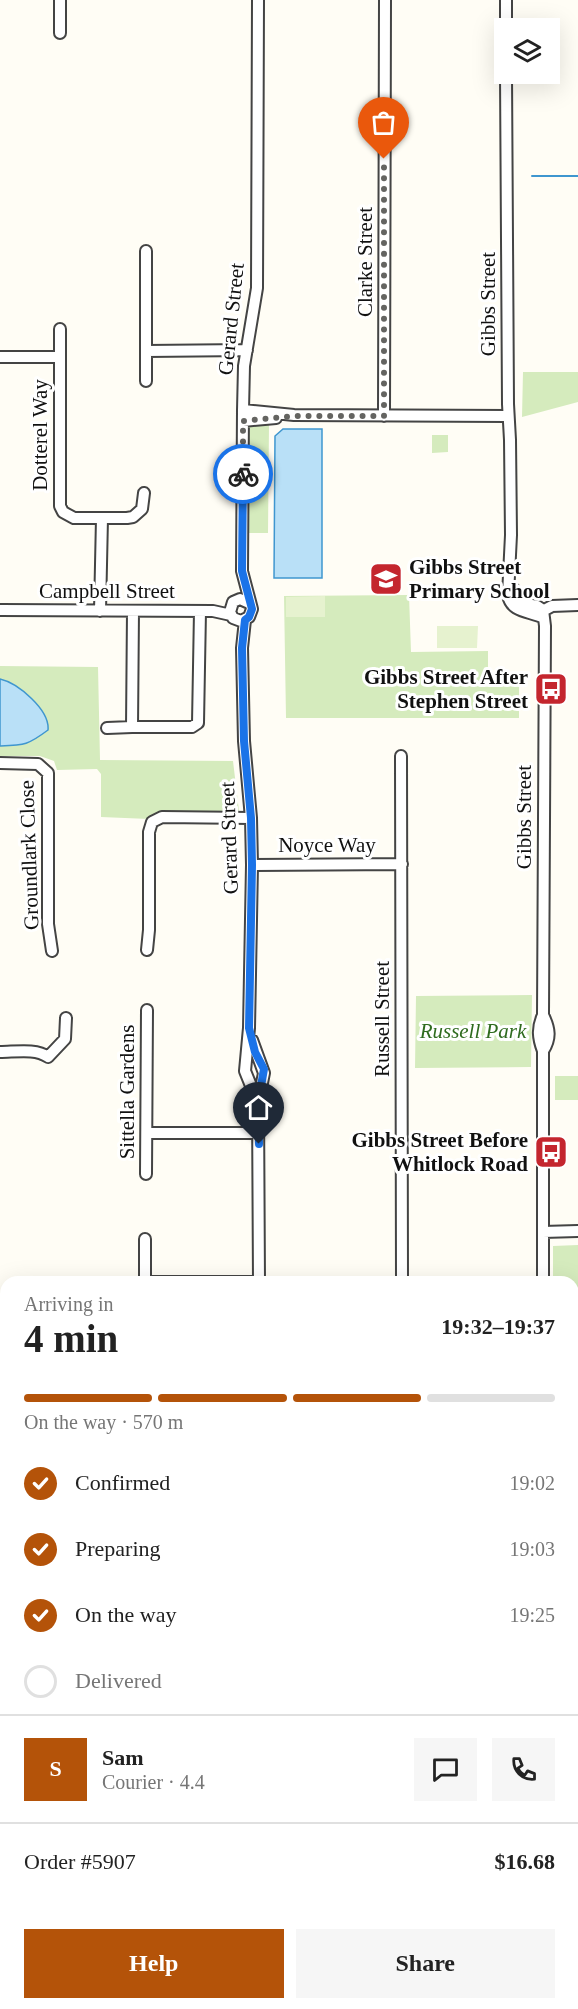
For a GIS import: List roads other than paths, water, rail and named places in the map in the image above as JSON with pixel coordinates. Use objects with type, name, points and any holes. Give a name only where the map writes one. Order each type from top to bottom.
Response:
[{"type":"street","points":[[60,0],[60,33]]},
{"type":"street","name":"Gerard Street","points":[[258,0],[257,288],[244,366],[242,571],[236,612],[242,648],[244,741],[251,818],[252,865],[249,1028],[245,1071],[258,1103]]},
{"type":"street","name":"Clarke Street","points":[[384,416],[385,0]]},
{"type":"street","points":[[506,0],[506,18]]},
{"type":"street","name":"Gibbs Street","points":[[507,84],[508,416],[511,535],[509,600],[516,609],[541,614],[543,1015],[538,1028],[538,1037],[543,1051],[543,1276]]},
{"type":"street","points":[[146,251],[146,381]]},
{"type":"street","name":"Dotterel Way","points":[[60,329],[58,357],[60,506],[68,516],[133,517],[142,509],[144,493]]},
{"type":"street","points":[[146,351],[247,350]]},
{"type":"street","points":[[0,357],[58,357]]},
{"type":"street","points":[[243,416],[508,416]]},
{"type":"street","points":[[100,611],[102,518]]},
{"type":"street","name":"Gerard Street","points":[[242,571],[249,603]]},
{"type":"street","points":[[244,599],[249,603],[251,613],[236,612],[244,599]]},
{"type":"street","points":[[541,614],[556,605],[578,605]]},
{"type":"street","name":"Campbell Street","points":[[0,610],[236,612]]},
{"type":"street","points":[[132,727],[133,611]]},
{"type":"street","points":[[107,728],[192,727],[198,723],[200,611]]},
{"type":"street","points":[[541,614],[578,612]]},
{"type":"street","name":"Russell Street","points":[[401,756],[402,1276]]},
{"type":"street","name":"Groundlark Close","points":[[0,763],[38,764],[48,773],[48,924],[52,951]]},
{"type":"street","points":[[147,950],[149,832],[152,822],[162,817],[251,818]]},
{"type":"street","name":"Noyce Way","points":[[252,865],[402,864]]},
{"type":"street","name":"Sittella Gardens","points":[[147,1010],[147,1174]]},
{"type":"street","points":[[0,1052],[42,1053],[48,1057],[65,1039],[66,1018]]},
{"type":"street","name":"Gerard Street","points":[[249,1028],[255,1052],[264,1069],[258,1103],[259,1276]]},
{"type":"street","points":[[147,1133],[259,1132]]},
{"type":"street","points":[[543,1232],[578,1231]]},
{"type":"street","points":[[145,1239],[145,1276]]},
{"type":"water","points":[[283,429],[322,429],[322,578],[274,578],[275,436]]},
{"type":"water","points":[[0,679],[32,698],[44,714],[48,730],[26,743],[0,746]]},
{"type":"waterway","points":[[532,176],[578,176]]},
{"type":"place","name":"Gibbs Street Primary School","points":[[386,579]]},
{"type":"place","name":"Gibbs Street After Stephen Street","points":[[551,689]]},
{"type":"place","name":"Gibbs Street Before Whitlock Road","points":[[551,1152]]},
{"type":"park label","name":"Russell Park","points":[[473,1031]]}]
